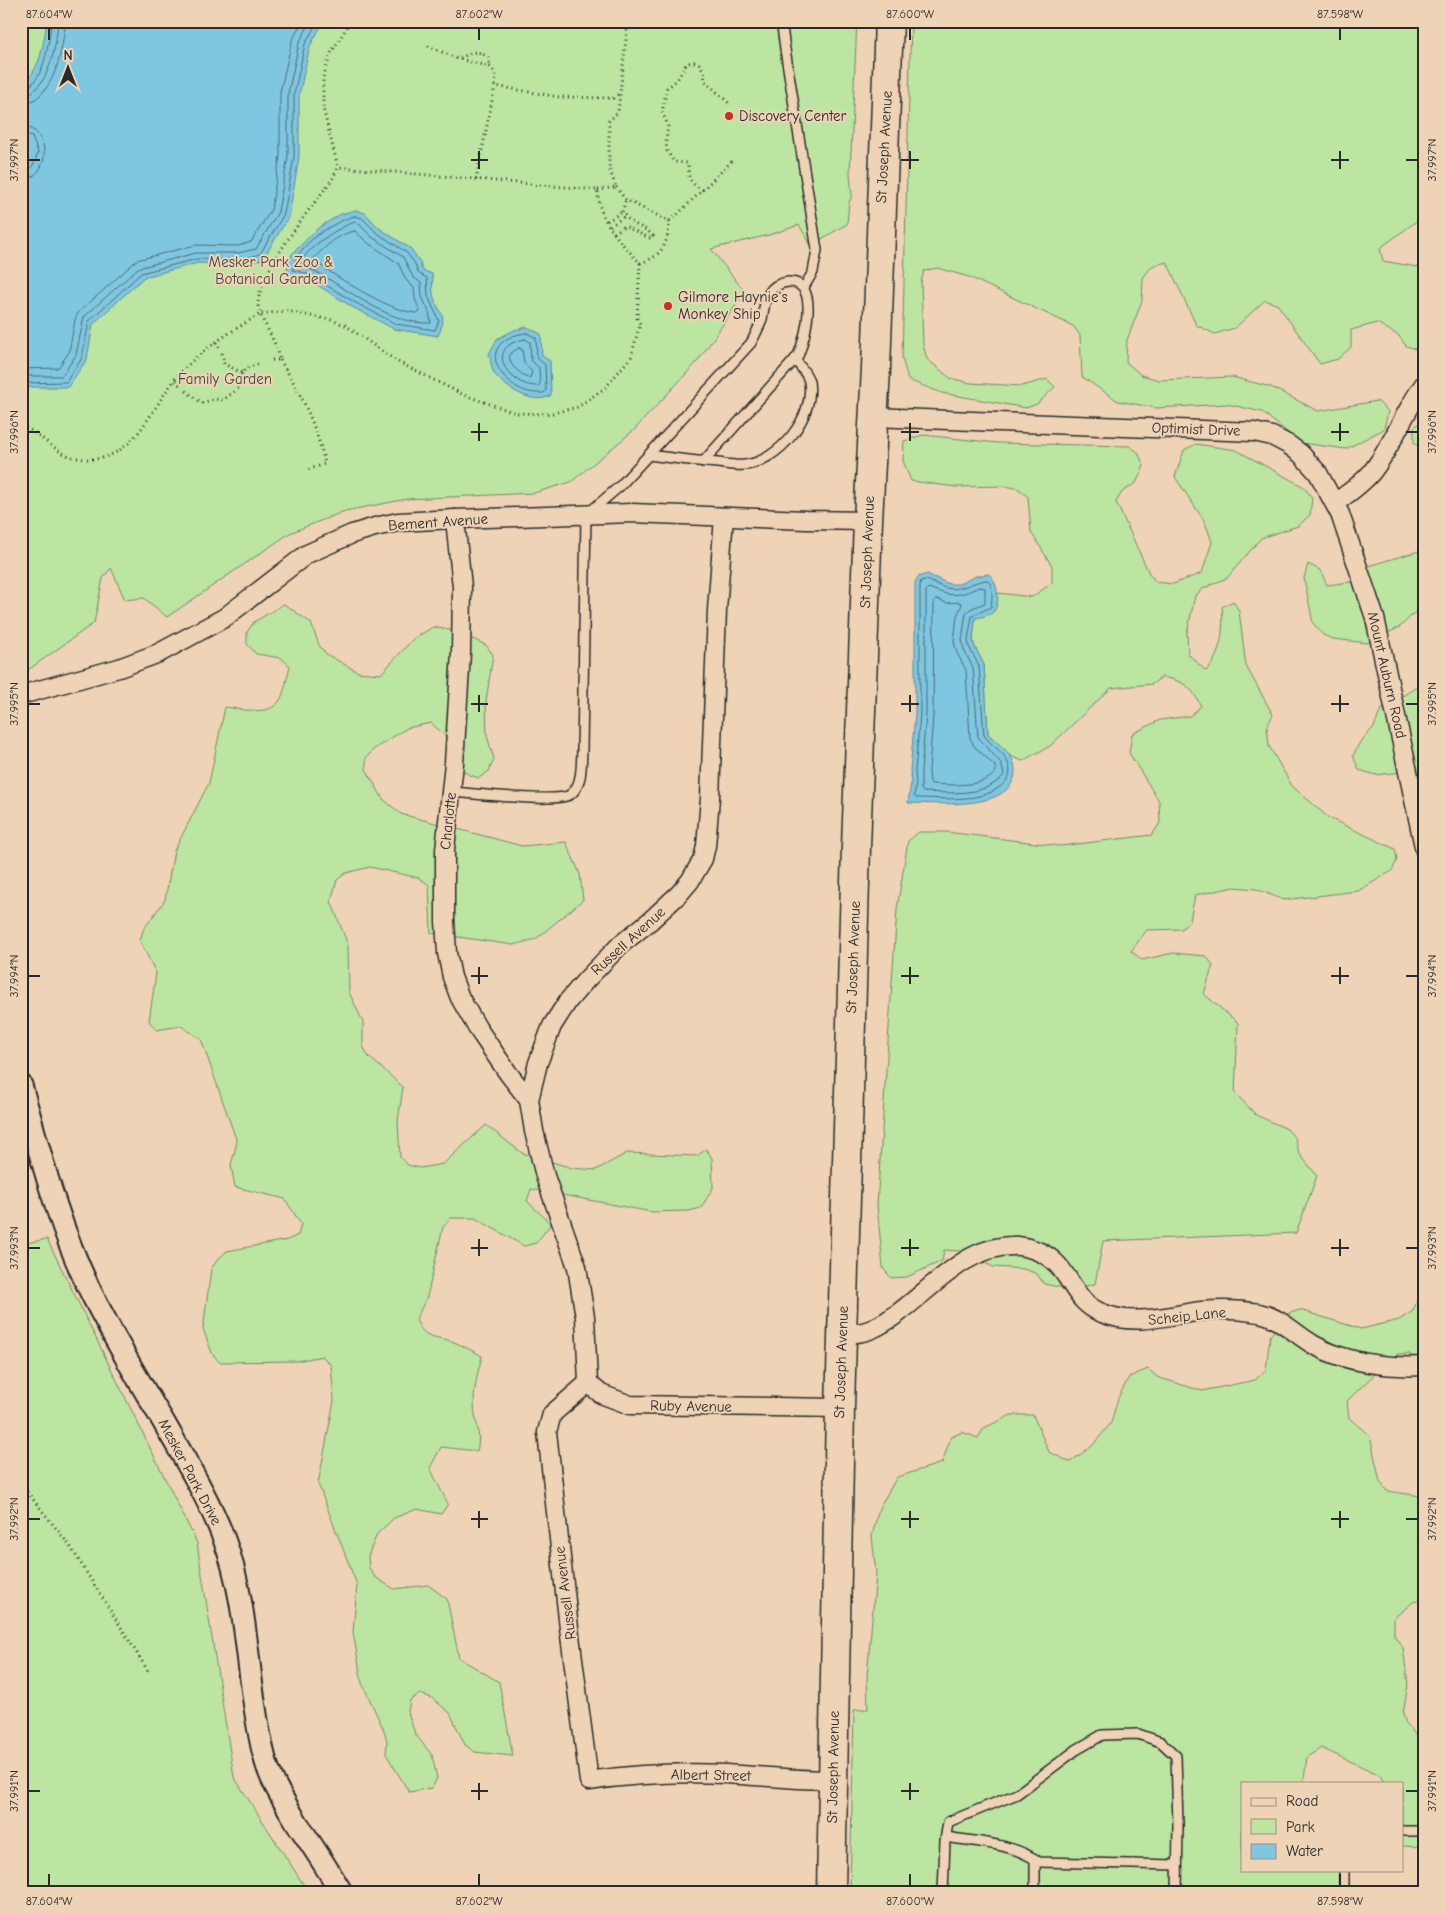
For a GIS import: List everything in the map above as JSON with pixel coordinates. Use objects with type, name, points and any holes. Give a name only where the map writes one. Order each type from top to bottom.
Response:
[{"type":"main road","name":"St Joseph Avenue","points":[[830,1893],[842,1334],[868,521],[889,21]]},
{"type":"street","points":[[1335,503],[1362,482],[1373,469],[1414,398],[1425,383]]},
{"type":"street","name":"Optimist Drive","points":[[873,417],[1254,432],[1272,436],[1301,454],[1318,473],[1335,503]]},
{"type":"street","name":"Mount Auburn Road","points":[[1335,503],[1376,618],[1425,851]]},
{"type":"street","name":"Bement Avenue","points":[[21,695],[119,668],[159,653],[224,618],[307,554],[352,534],[398,522],[632,513],[868,521]]},
{"type":"street","name":"Russell Avenue","points":[[589,1781],[569,1628],[547,1432],[550,1418],[558,1408],[576,1395],[588,1383],[585,1318],[577,1267],[545,1176],[534,1132],[529,1100],[538,1063],[552,1026],[568,1002],[586,980],[620,945],[679,894],[690,881],[703,859],[710,798],[716,610],[724,517]]},
{"type":"street","name":"Charlotte","points":[[455,519],[462,586],[461,653],[451,792],[446,833],[444,880],[447,952],[452,977],[460,998],[478,1029],[529,1100]]},
{"type":"street","name":"Mesker Park Drive","points":[[21,1086],[61,1221],[87,1286],[197,1479],[225,1541],[237,1583],[258,1727],[270,1775],[279,1794],[342,1893]]},
{"type":"street","name":"Scheip Lane","points":[[842,1334],[856,1334],[872,1329],[898,1312],[968,1259],[987,1250],[1014,1245],[1034,1250],[1052,1258],[1088,1306],[1102,1313],[1140,1320],[1204,1311],[1260,1313],[1276,1319],[1314,1345],[1334,1354],[1371,1363],[1425,1366]]},
{"type":"street","name":"Ruby Avenue","points":[[588,1383],[601,1394],[630,1405],[840,1408]]},
{"type":"street","name":"Albert Street","points":[[589,1781],[629,1775],[725,1774],[797,1780],[832,1780]]},
{"type":"lane","points":[[783,21],[785,49],[817,250],[813,272],[804,287]]},
{"type":"lane","points":[[451,792],[565,798],[576,789],[580,779],[582,750],[586,515],[620,486],[751,343],[757,332],[764,304],[769,293],[780,284],[797,282],[804,287],[808,294],[805,339],[795,359],[703,462]]},
{"type":"lane","points":[[649,455],[743,466],[762,462],[799,428],[808,402],[809,379],[795,359]]},
{"type":"lane","points":[[943,1893],[948,1822],[1016,1794],[1076,1750],[1102,1735],[1138,1734],[1161,1742],[1176,1756],[1177,1893]]},
{"type":"lane","points":[[1404,1831],[1425,1831]]},
{"type":"lane","points":[[946,1837],[1005,1847],[1028,1855],[1039,1862],[1178,1865]]},
{"type":"lane","points":[[1035,1859],[1035,1893]]},
{"type":"lane","points":[[1344,1872],[1344,1893]]},
{"type":"path","points":[[307,470],[325,464],[320,439],[297,387],[280,360],[276,346],[260,314],[258,304],[263,286],[275,258],[333,178],[338,167],[323,108],[323,77],[331,53],[347,28],[354,21]]},
{"type":"path","points":[[628,21],[618,112],[609,121],[609,168],[616,187],[626,200],[668,220],[675,217],[732,161]]},
{"type":"path","points":[[428,46],[460,59],[490,67]]},
{"type":"path","points":[[460,59],[476,51],[488,58],[496,79],[476,180]]},
{"type":"path","points":[[703,190],[692,185],[688,178],[688,163],[674,162],[667,151],[668,125],[662,112],[667,88],[677,80],[687,63],[694,62],[699,64],[704,71],[705,81],[730,104]]},
{"type":"path","points":[[495,86],[559,97],[613,98],[620,93]]},
{"type":"path","points":[[338,167],[598,190],[616,187]]},
{"type":"path","points":[[21,426],[29,429],[56,451],[76,458],[102,458],[128,444],[133,439],[150,417],[167,389],[185,368],[216,342],[260,314],[288,311],[331,320],[345,325],[396,361],[464,395],[516,413],[549,414],[578,407],[606,388],[631,357],[640,324],[637,318],[640,263],[614,233],[607,221],[597,201],[598,190]]},
{"type":"path","points":[[607,221],[622,212],[626,200]]},
{"type":"path","points":[[614,233],[625,226],[648,238],[653,236],[651,233],[633,225],[622,212]]},
{"type":"path","points":[[610,226],[625,216]]},
{"type":"path","points":[[640,263],[658,254],[667,243],[669,232],[668,220]]},
{"type":"path","points":[[216,342],[219,347]]},
{"type":"path","points":[[222,353],[224,364],[242,372]]},
{"type":"path","points":[[272,360],[280,360]]},
{"type":"path","points":[[186,391],[202,403],[223,400],[240,387],[242,372],[258,364]]},
{"type":"path","points":[[175,381],[182,387]]},
{"type":"path","points":[[21,1484],[70,1546],[150,1674]]},
{"type":"green space","name":"Mesker Park Zoo & Botanical Garden","points":[[21,21],[857,21],[850,173],[852,197],[849,202],[847,224],[811,245],[799,225],[769,235],[711,249],[745,292],[698,361],[634,430],[571,482],[534,493],[407,499],[345,511],[290,533],[167,617],[144,598],[125,600],[111,568],[103,578],[94,623],[21,675],[21,483],[26,475],[21,463]]},
{"type":"green space","points":[[911,21],[1425,21],[1425,215],[1380,248],[1383,261],[1417,267],[1425,265],[1425,352],[1406,346],[1399,336],[1377,323],[1351,330],[1351,347],[1338,359],[1320,364],[1278,305],[1265,300],[1235,328],[1215,334],[1196,325],[1167,262],[1152,266],[1143,278],[1142,301],[1127,340],[1126,362],[1141,375],[1159,380],[1232,377],[1271,387],[1318,411],[1377,401],[1388,411],[1384,429],[1346,449],[1301,443],[1262,412],[1227,404],[1157,408],[1118,401],[1082,377],[1080,335],[1073,326],[969,277],[937,268],[924,271],[921,282],[923,345],[927,359],[950,378],[970,383],[1022,386],[1047,379],[1055,387],[1037,404],[1026,408],[942,393],[908,380],[902,358]]},
{"type":"green space","points":[[1425,419],[1425,452],[1414,443],[1414,427]]},
{"type":"green space","points":[[923,435],[998,443],[1129,446],[1138,452],[1144,466],[1136,483],[1122,492],[1116,502],[1149,573],[1156,582],[1173,584],[1202,573],[1212,542],[1205,522],[1175,477],[1184,450],[1196,444],[1236,450],[1304,487],[1312,498],[1310,515],[1298,526],[1261,538],[1227,578],[1204,588],[1195,596],[1187,633],[1188,654],[1206,671],[1216,657],[1221,641],[1222,607],[1233,601],[1239,611],[1246,666],[1273,715],[1267,726],[1269,746],[1292,786],[1329,818],[1395,849],[1397,860],[1392,871],[1358,891],[1284,900],[1256,889],[1235,887],[1195,895],[1190,920],[1182,929],[1147,930],[1131,951],[1142,960],[1173,953],[1206,956],[1213,965],[1204,994],[1238,1023],[1235,1093],[1256,1115],[1287,1129],[1295,1138],[1299,1153],[1317,1176],[1296,1233],[1103,1241],[1095,1284],[1069,1289],[1044,1284],[1037,1274],[1024,1269],[993,1267],[960,1251],[944,1250],[942,1261],[907,1277],[891,1278],[883,1268],[877,1205],[897,909],[908,841],[919,832],[946,832],[1060,846],[1152,835],[1160,823],[1159,801],[1129,753],[1132,734],[1160,720],[1190,716],[1201,706],[1194,693],[1182,683],[1162,677],[1152,684],[1111,688],[1050,746],[1022,761],[1011,756],[988,734],[984,665],[973,639],[975,618],[993,611],[998,593],[1032,597],[1052,583],[1052,566],[1031,532],[1028,497],[1019,489],[1006,486],[956,487],[911,481],[903,461],[904,441]]},
{"type":"green space","points":[[1425,548],[1425,610],[1418,609],[1400,627],[1368,643],[1333,639],[1323,635],[1313,623],[1304,578],[1308,564],[1320,570],[1327,585],[1350,582],[1368,566]]},
{"type":"green space","points":[[284,604],[311,623],[319,645],[326,654],[358,672],[381,674],[413,639],[433,627],[455,631],[486,645],[493,655],[486,701],[487,736],[494,759],[489,771],[479,778],[464,771],[460,767],[446,737],[431,723],[407,728],[374,749],[366,758],[366,769],[383,799],[401,814],[522,846],[566,842],[580,874],[583,900],[536,939],[513,945],[431,933],[429,885],[419,878],[370,867],[346,873],[337,880],[331,901],[348,945],[349,992],[363,1022],[363,1046],[368,1056],[403,1087],[398,1121],[400,1157],[408,1165],[420,1168],[443,1164],[486,1125],[522,1153],[572,1168],[596,1170],[627,1153],[697,1156],[706,1149],[712,1158],[713,1188],[701,1208],[689,1211],[652,1212],[531,1189],[527,1201],[551,1224],[536,1243],[524,1246],[475,1218],[451,1218],[443,1227],[427,1297],[416,1319],[419,1326],[427,1334],[454,1342],[482,1356],[474,1397],[479,1438],[477,1451],[441,1447],[430,1468],[448,1504],[441,1514],[417,1509],[394,1518],[377,1534],[368,1556],[369,1568],[375,1577],[394,1589],[428,1585],[447,1599],[459,1658],[499,1682],[513,1756],[475,1752],[465,1745],[450,1713],[432,1698],[420,1694],[410,1700],[408,1712],[415,1734],[432,1755],[437,1778],[432,1788],[409,1792],[386,1754],[387,1741],[383,1728],[362,1683],[353,1632],[357,1585],[318,1484],[334,1401],[331,1365],[322,1356],[297,1361],[219,1362],[212,1353],[203,1329],[211,1269],[218,1259],[227,1251],[287,1240],[298,1235],[301,1224],[285,1199],[235,1187],[231,1165],[237,1142],[201,1039],[181,1026],[156,1030],[149,1021],[156,973],[140,941],[143,930],[165,900],[174,851],[209,783],[225,707],[255,711],[269,709],[282,696],[290,666],[281,658],[256,654],[247,644],[247,632],[254,622]]},
{"type":"green space","points":[[1418,686],[1425,689],[1425,786],[1402,772],[1376,775],[1359,770],[1353,756],[1360,742],[1374,727],[1381,710]]},
{"type":"green space","points":[[47,1239],[197,1543],[234,1777],[309,1893],[21,1893],[21,1244]]},
{"type":"green space","points":[[1425,1280],[1425,1385],[1420,1370],[1410,1354],[1398,1354],[1388,1361],[1347,1401],[1349,1418],[1370,1436],[1380,1482],[1387,1491],[1421,1496],[1425,1494],[1425,1507],[1418,1513],[1418,1539],[1425,1552],[1425,1599],[1413,1602],[1394,1618],[1394,1635],[1403,1648],[1408,1684],[1403,1713],[1406,1724],[1425,1746],[1425,1847],[1404,1846],[1404,1782],[1384,1782],[1380,1775],[1321,1748],[1307,1757],[1304,1782],[1241,1782],[1241,1872],[1349,1872],[1349,1893],[850,1893],[854,1710],[868,1709],[867,1676],[876,1574],[872,1536],[879,1508],[897,1477],[942,1463],[951,1437],[962,1432],[978,1438],[984,1428],[1011,1415],[1033,1415],[1049,1452],[1070,1462],[1092,1446],[1111,1423],[1118,1398],[1129,1377],[1148,1369],[1157,1377],[1202,1391],[1255,1380],[1266,1370],[1270,1336],[1287,1314],[1300,1310],[1361,1329],[1399,1320],[1413,1311]]},
{"type":"water","points":[[47,21],[324,21],[310,46],[299,95],[299,157],[289,216],[263,259],[239,265],[198,263],[144,277],[93,324],[87,359],[68,387],[23,387],[21,168],[26,151],[21,140],[21,86],[37,65]]},
{"type":"water","points":[[356,210],[365,213],[379,228],[411,249],[420,262],[422,270],[432,274],[433,294],[443,317],[438,336],[394,329],[354,308],[306,278],[285,274],[292,254],[318,228],[341,214]]},
{"type":"water","points":[[527,327],[541,334],[542,356],[550,361],[551,395],[544,398],[537,399],[520,394],[504,384],[492,369],[489,354],[497,339],[514,330]]},
{"type":"water","points":[[927,574],[949,584],[959,584],[976,576],[989,574],[996,586],[998,597],[996,607],[990,614],[975,618],[973,639],[984,665],[988,734],[1012,758],[1015,772],[1008,789],[997,796],[983,800],[951,804],[908,803],[911,784],[910,771],[915,714],[915,582],[918,577]]},
{"type":"place","name":"Discovery Center","points":[[729,116]]},
{"type":"place","name":"Gilmore Haynie's Monkey Ship","points":[[668,306]]},
{"type":"park label","name":"Family Garden","points":[[225,379]]}]
